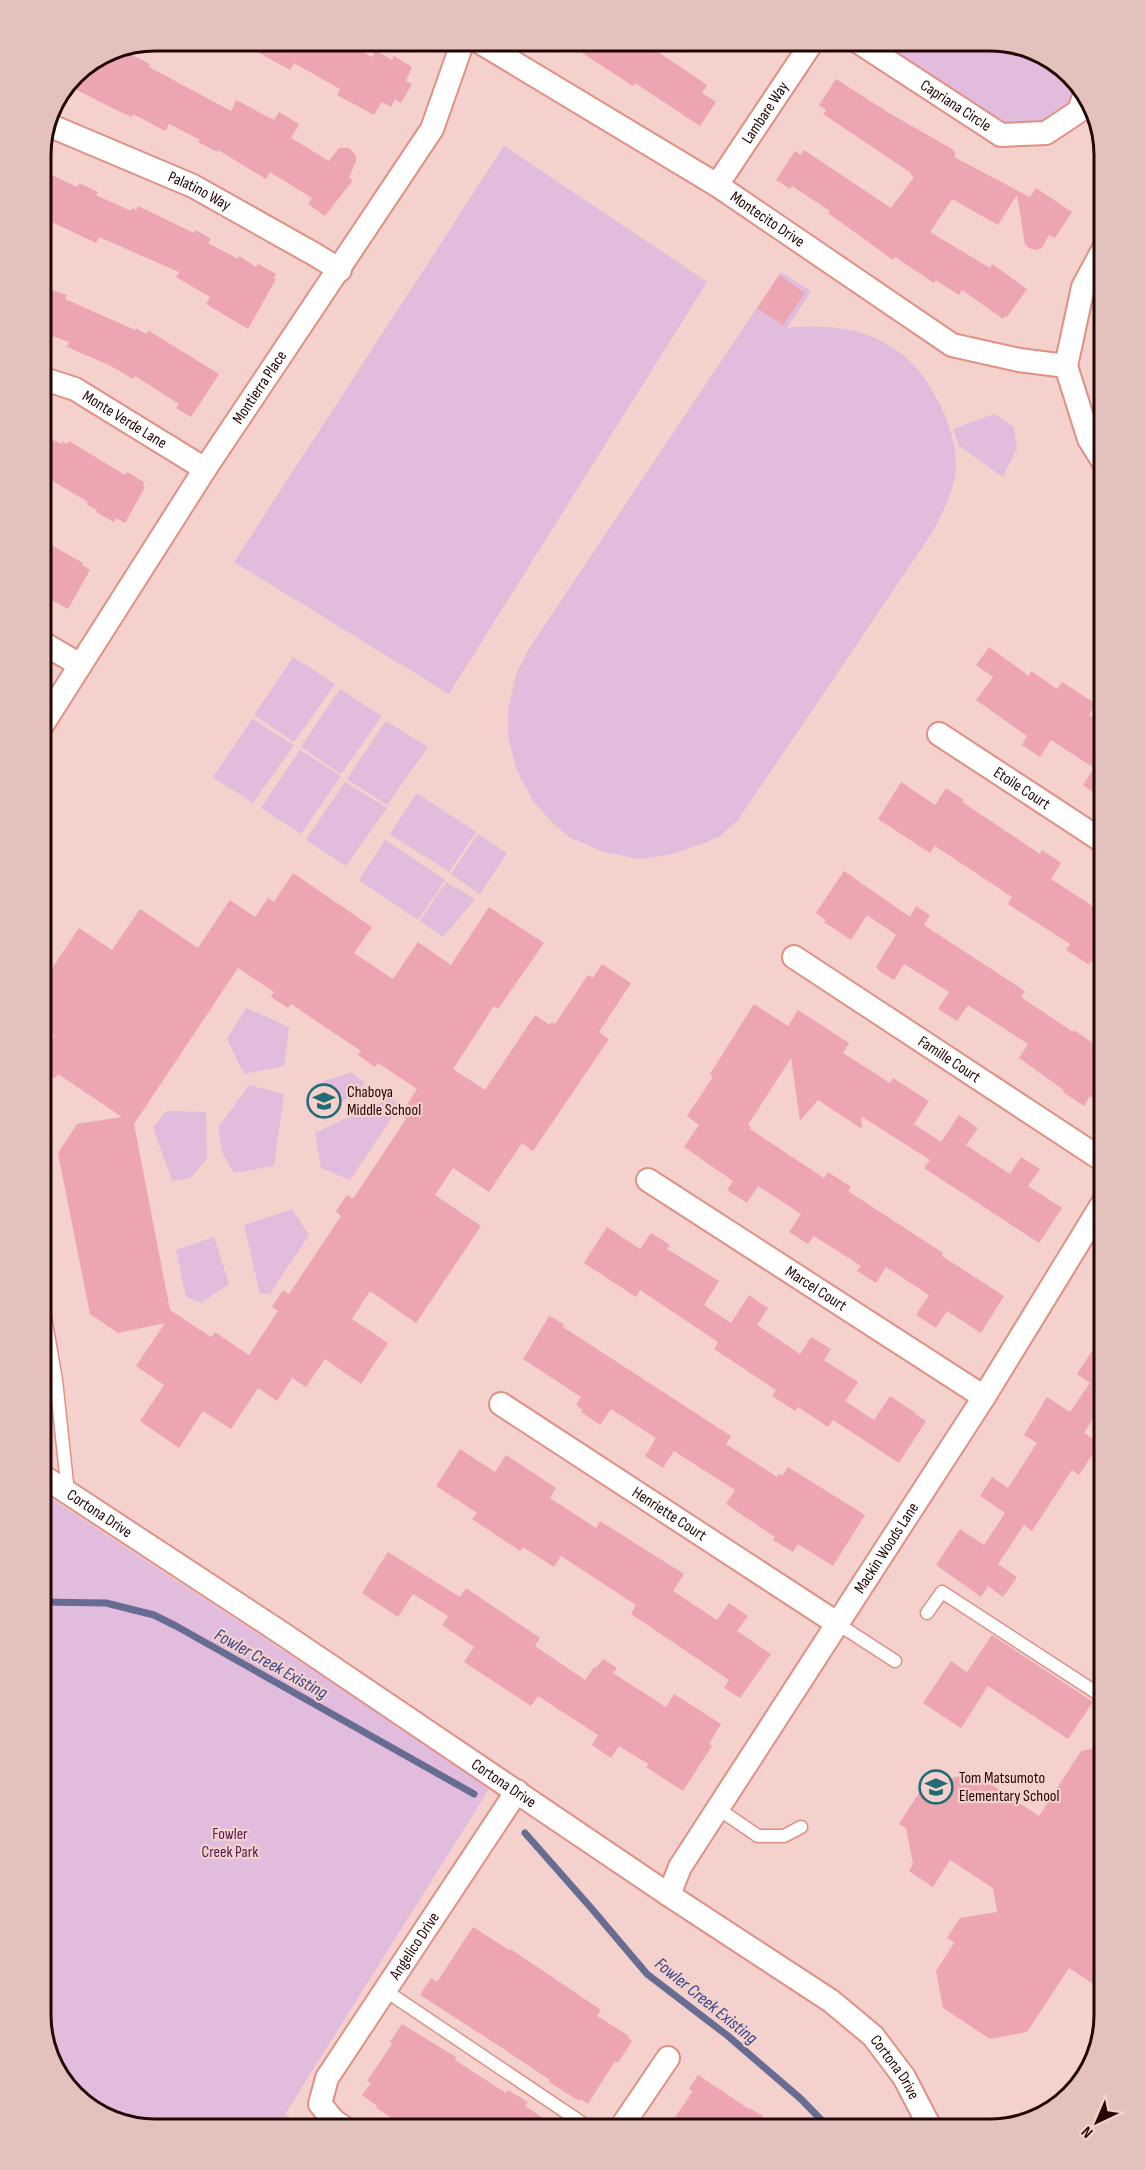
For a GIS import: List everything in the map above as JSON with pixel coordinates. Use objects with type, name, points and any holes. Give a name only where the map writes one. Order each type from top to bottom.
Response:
[{"type":"street","name":"Montierra Place","points":[[51,712],[205,469],[432,129],[459,51]]},
{"type":"street","name":"Montecito Drive","points":[[495,51],[717,185],[952,345],[1018,360],[1066,366]]},
{"type":"street","name":"Lambare Way","points":[[717,185],[806,51]]},
{"type":"street","name":"Capriana Circle","points":[[871,51],[1000,135],[1046,133],[1079,111],[1081,105]]},
{"type":"street","name":"Palatino Way","points":[[55,128],[193,186],[340,270]]},
{"type":"street","points":[[1094,267],[1083,287],[1066,366],[1089,439],[1094,447]]},
{"type":"street","name":"Monte Verde Lane","points":[[51,381],[75,388],[205,469]]},
{"type":"street","points":[[51,648],[80,665]]},
{"type":"street","name":"Etoile Court","points":[[939,734],[1094,835]]},
{"type":"street","name":"Famille Court","points":[[794,957],[1094,1154]]},
{"type":"street","name":"Marcel Court","points":[[648,1180],[984,1397]]},
{"type":"street","name":"Mackin Woods Lane","points":[[669,1895],[680,1867],[717,1808],[984,1397],[1094,1217]]},
{"type":"street","name":"Henriette Court","points":[[501,1404],[838,1624]]},
{"type":"street","name":"Cortona Drive","points":[[51,1482],[831,2001],[873,2036],[904,2078],[925,2119]]},
{"type":"street","name":"Angelico Drive","points":[[332,2119],[320,2104],[327,2078],[517,1791]]},
{"type":"street","points":[[627,2119],[668,2058]]},
{"type":"lane","points":[[51,1351],[68,1493]]},
{"type":"lane","points":[[927,1613],[942,1592],[1094,1691]]},
{"type":"lane","points":[[838,1624],[895,1661]]},
{"type":"lane","points":[[717,1808],[758,1836],[784,1836],[801,1827]]},
{"type":"lane","points":[[386,1991],[576,2119]]},
{"type":"green space","points":[[893,51],[1010,53],[1042,65],[1063,82],[1075,96],[1071,106],[1054,122],[1009,126]]},
{"type":"green space","points":[[504,146],[707,282],[449,694],[234,562]]},
{"type":"green space","points":[[781,272],[811,291],[787,328],[835,328],[857,332],[895,349],[912,363],[939,403],[952,435],[956,460],[953,486],[932,533],[738,820],[720,836],[669,855],[639,859],[604,852],[569,837],[551,821],[533,801],[516,768],[508,736],[508,710],[516,675],[528,650]]},
{"type":"green space","points":[[994,414],[1014,427],[1017,448],[1003,477],[959,446],[953,429]]},
{"type":"green space","points":[[293,657],[335,684],[294,742],[254,715]]},
{"type":"green space","points":[[340,689],[382,716],[341,774],[301,747]]},
{"type":"green space","points":[[252,719],[294,745],[253,803],[213,777]]},
{"type":"green space","points":[[386,721],[428,747],[387,805],[347,779]]},
{"type":"green space","points":[[300,750],[341,776],[301,834],[261,808]]},
{"type":"green space","points":[[345,782],[387,808],[346,866],[306,840]]},
{"type":"green space","points":[[417,793],[476,832],[449,872],[390,834]]},
{"type":"green space","points":[[478,834],[507,853],[480,894],[451,874]]},
{"type":"green space","points":[[385,840],[445,880],[418,920],[359,880]]},
{"type":"green space","points":[[446,882],[475,899],[443,937],[420,921]]},
{"type":"green space","points":[[246,1008],[289,1027],[284,1066],[244,1074],[227,1039]]},
{"type":"green space","points":[[351,1072],[365,1083],[355,1094],[334,1106],[321,1101],[322,1082]]},
{"type":"green space","points":[[249,1085],[284,1094],[274,1166],[234,1173],[223,1154],[218,1128]]},
{"type":"green space","points":[[390,1098],[400,1105],[350,1180],[321,1168],[315,1133]]},
{"type":"green space","points":[[167,1111],[206,1112],[207,1159],[190,1178],[172,1181],[153,1127]]},
{"type":"green space","points":[[292,1209],[309,1235],[270,1294],[260,1294],[244,1225]]},
{"type":"green space","points":[[214,1237],[229,1284],[201,1303],[186,1297],[176,1250]]},
{"type":"green space","name":"Fowler Creek Park","points":[[51,1499],[491,1786],[285,2114],[292,2119],[148,2119],[135,2117],[115,2111],[92,2097],[73,2078],[59,2055],[53,2035],[51,2015]]},
{"type":"building","points":[[255,51],[361,51],[372,57],[377,51],[392,60],[394,56],[412,67],[406,81],[412,84],[401,103],[395,99],[391,107],[382,102],[374,115],[337,95],[340,89],[294,63],[290,70]]},
{"type":"building","points":[[583,51],[657,51],[707,85],[702,93],[716,102],[700,126],[635,83],[633,86],[582,53]]},
{"type":"building","points":[[130,54],[231,111],[236,100],[274,120],[279,112],[299,124],[291,138],[329,161],[339,148],[349,148],[356,155],[349,178],[353,180],[325,216],[308,204],[312,198],[270,172],[266,179],[169,124],[165,131],[133,114],[132,117],[76,89],[97,69],[115,59]]},
{"type":"building","points":[[836,79],[952,149],[956,154],[954,157],[1030,197],[1036,188],[1072,212],[1055,238],[1049,235],[1042,248],[1035,250],[1025,244],[1017,195],[998,225],[952,199],[930,232],[990,268],[992,264],[1027,289],[1007,317],[1003,319],[962,290],[959,295],[936,280],[934,283],[895,257],[893,260],[828,213],[830,211],[792,186],[790,189],[776,180],[795,151],[801,155],[804,150],[891,208],[914,177],[823,114],[826,110],[819,105]]},
{"type":"building","points":[[51,175],[77,187],[79,183],[98,192],[96,195],[131,211],[132,208],[136,210],[138,206],[194,233],[196,230],[211,239],[208,243],[238,259],[239,256],[256,267],[258,264],[276,274],[274,278],[276,279],[248,329],[206,304],[210,297],[176,277],[179,272],[99,237],[96,243],[51,222]]},
{"type":"building","points":[[779,275],[805,293],[783,325],[757,308]]},
{"type":"building","points":[[51,290],[67,295],[65,299],[135,330],[136,328],[146,334],[149,331],[219,374],[191,417],[176,408],[179,404],[135,376],[133,379],[111,366],[67,347],[69,342],[51,336]]},
{"type":"building","points":[[51,439],[62,444],[63,442],[67,444],[69,441],[125,475],[127,472],[144,482],[145,487],[125,523],[116,518],[114,522],[96,512],[97,510],[86,504],[88,502],[51,480]]},
{"type":"building","points":[[51,545],[83,563],[82,565],[90,570],[68,609],[51,600]]},
{"type":"building","points":[[989,647],[1029,676],[1031,671],[1057,689],[1062,682],[1094,703],[1089,715],[1094,718],[1094,768],[1051,740],[1040,757],[1022,745],[1027,736],[976,700],[993,677],[976,665]]},
{"type":"building","points":[[1094,768],[1094,792],[1083,785]]},
{"type":"building","points":[[901,782],[935,805],[946,788],[964,800],[962,802],[1040,854],[1042,850],[1061,863],[1051,879],[1094,907],[1094,963],[1091,961],[1089,965],[1066,950],[1070,944],[1008,904],[1012,897],[935,846],[930,853],[878,819]]},
{"type":"building","points":[[844,871],[910,917],[916,906],[930,915],[924,925],[1025,991],[1021,997],[1094,1044],[1094,1099],[1090,1096],[1084,1106],[1063,1092],[1064,1090],[1019,1058],[1028,1044],[968,1005],[957,1021],[938,1009],[949,992],[904,964],[894,980],[881,972],[876,967],[896,935],[867,915],[851,940],[824,922],[826,920],[816,913]]},
{"type":"building","points":[[293,873],[372,927],[354,953],[393,979],[418,942],[451,965],[489,907],[544,943],[498,1009],[494,1006],[453,1069],[485,1090],[535,1015],[550,1025],[551,1022],[555,1024],[588,975],[593,978],[602,964],[631,983],[599,1032],[609,1039],[533,1151],[522,1143],[489,1192],[453,1168],[435,1195],[481,1226],[416,1323],[370,1291],[352,1319],[388,1343],[361,1384],[325,1359],[306,1387],[292,1378],[277,1401],[258,1388],[231,1429],[203,1411],[179,1448],[140,1421],[164,1385],[136,1366],[165,1323],[118,1333],[90,1314],[58,1153],[77,1124],[122,1117],[58,1074],[55,1078],[51,1075],[51,1040],[54,1035],[51,1033],[51,970],[79,928],[112,950],[140,909],[198,948],[230,900],[255,917],[268,898],[274,902]],"holes":[[[238,968],[274,992],[271,997],[288,1008],[291,1004],[361,1051],[358,1055],[375,1067],[378,1063],[417,1089],[400,1115],[406,1119],[353,1199],[347,1195],[336,1211],[341,1216],[289,1294],[283,1290],[272,1307],[278,1311],[249,1355],[215,1332],[211,1337],[170,1310],[134,1124]]]},
{"type":"building","points":[[754,1004],[788,1026],[798,1010],[849,1043],[843,1053],[890,1083],[893,1078],[929,1101],[914,1124],[941,1142],[959,1115],[978,1128],[966,1145],[1010,1174],[1021,1157],[1040,1169],[1028,1186],[1062,1208],[1039,1243],[924,1168],[930,1160],[861,1116],[862,1129],[818,1100],[800,1121],[791,1058],[748,1125],[750,1129],[824,1178],[828,1172],[851,1187],[848,1191],[1004,1296],[981,1333],[947,1311],[936,1328],[916,1315],[929,1295],[886,1267],[876,1283],[857,1271],[861,1266],[814,1236],[808,1244],[789,1232],[801,1214],[758,1186],[747,1203],[727,1190],[733,1181],[684,1147],[699,1125],[687,1116],[713,1077],[710,1074]]},
{"type":"building","points":[[607,1227],[640,1249],[651,1233],[670,1245],[667,1249],[719,1281],[704,1305],[731,1323],[749,1295],[768,1308],[757,1325],[800,1354],[811,1337],[831,1349],[824,1360],[858,1382],[845,1401],[874,1420],[890,1396],[926,1421],[899,1463],[833,1420],[828,1427],[798,1407],[795,1411],[772,1396],[776,1390],[714,1349],[718,1342],[640,1290],[636,1297],[584,1263]]},
{"type":"building","points":[[549,1316],[731,1436],[726,1444],[777,1477],[779,1474],[782,1476],[788,1467],[865,1515],[833,1566],[798,1544],[793,1552],[773,1540],[775,1537],[726,1504],[735,1490],[674,1451],[663,1468],[645,1456],[656,1438],[611,1409],[600,1425],[581,1412],[583,1410],[576,1405],[581,1397],[523,1359]]},
{"type":"building","points":[[1094,1348],[1094,1417],[1084,1433],[1094,1439],[1094,1452],[1079,1475],[1072,1470],[1032,1531],[1024,1525],[998,1564],[1017,1577],[1003,1597],[988,1586],[981,1597],[936,1565],[960,1529],[984,1545],[1005,1513],[980,1496],[992,1477],[1008,1488],[1037,1443],[1024,1435],[1047,1397],[1070,1412],[1090,1383],[1077,1374]]},
{"type":"building","points":[[460,1449],[495,1472],[506,1455],[556,1488],[550,1498],[596,1528],[600,1521],[684,1574],[673,1591],[717,1620],[729,1603],[748,1616],[737,1631],[771,1654],[740,1698],[724,1688],[729,1680],[631,1614],[636,1605],[561,1556],[554,1567],[523,1547],[520,1551],[472,1519],[477,1513],[436,1486]]},
{"type":"building","points":[[388,1552],[460,1597],[466,1588],[540,1638],[535,1646],[585,1680],[603,1659],[617,1668],[613,1673],[666,1707],[674,1694],[721,1724],[709,1744],[712,1746],[683,1791],[646,1767],[648,1764],[619,1746],[611,1758],[592,1745],[598,1735],[538,1696],[531,1706],[464,1662],[474,1647],[442,1625],[448,1616],[413,1594],[398,1617],[362,1593]]},
{"type":"building","points":[[992,1635],[1093,1702],[1068,1739],[988,1686],[961,1728],[923,1703],[951,1661],[967,1672]]},
{"type":"building","points":[[1094,1748],[1094,1984],[1069,1968],[1027,2032],[990,2039],[943,2008],[936,1971],[954,1943],[947,1938],[960,1918],[997,1912],[993,1888],[950,1860],[933,1887],[909,1871],[913,1864],[906,1828],[899,1824],[930,1776],[938,1781],[974,1773],[1039,1816],[1081,1751]]},
{"type":"building","points":[[473,1927],[601,2010],[597,2016],[629,2036],[628,2038],[632,2041],[618,2063],[615,2061],[588,2104],[580,2099],[579,2101],[549,2082],[550,2080],[420,1995],[431,1978],[437,1982]]},
{"type":"building","points":[[402,2024],[456,2057],[455,2060],[506,2093],[508,2090],[528,2102],[525,2106],[545,2119],[393,2119],[362,2095],[371,2083],[367,2081],[392,2044],[390,2042]]},
{"type":"building","points":[[698,2075],[763,2116],[761,2119],[674,2119],[693,2091],[689,2089]]},
{"type":"waterway","name":"Fowler Creek Existing","points":[[51,1602],[106,1603],[154,1615],[474,1794]]},
{"type":"waterway","name":"Fowler Creek Existing","points":[[525,1833],[647,1974],[728,2036],[801,2099],[820,2119]]},
{"type":"place","name":"Chaboya Middle School","points":[[324,1101]]},
{"type":"place","name":"Tom Matsumoto Elementary School","points":[[936,1787]]}]
